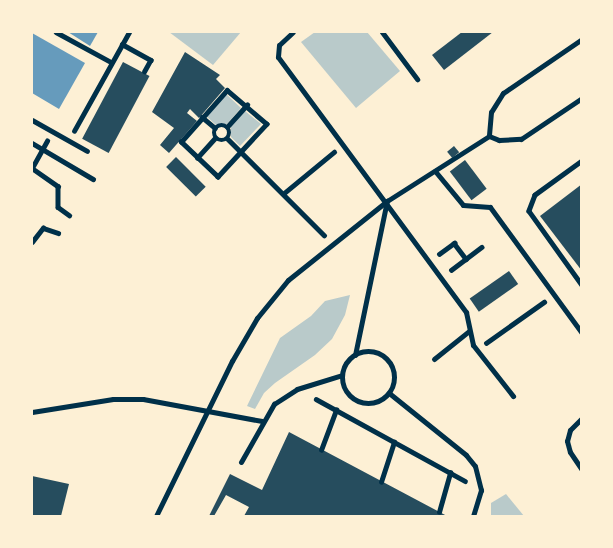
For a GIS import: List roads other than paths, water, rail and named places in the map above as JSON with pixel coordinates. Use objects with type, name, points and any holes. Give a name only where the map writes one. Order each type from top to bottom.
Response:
[{"type":"lane","points":[[293,32],[279,45],[278,57],[387,201],[469,316],[469,331],[476,349],[513,396]]},
{"type":"lane","points":[[382,32],[417,79]]},
{"type":"lane","points":[[489,136],[491,112],[503,93],[582,39]]},
{"type":"lane","points":[[489,136],[499,140],[521,139],[582,98]]},
{"type":"lane","points":[[32,120],[87,151]]},
{"type":"lane","points":[[156,516],[232,361],[257,318],[288,280],[387,201],[489,136]]},
{"type":"lane","points":[[435,171],[463,205],[472,207],[481,204],[490,207],[582,333]]},
{"type":"lane","points":[[355,355],[387,201]]},
{"type":"lane","points":[[434,359],[469,331]]},
{"type":"lane","points":[[373,352],[388,360],[394,376],[389,393],[382,400],[363,403],[347,393],[342,375],[349,359],[355,355],[373,352]]},
{"type":"lane","points":[[241,462],[274,404],[296,389],[342,375]]},
{"type":"lane","points":[[389,393],[466,455],[475,466],[481,489],[474,516]]},
{"type":"lane","points":[[32,412],[113,399],[176,403],[262,421]]},
{"type":"lane","points":[[582,418],[570,430],[567,441],[570,453],[582,470]]},
{"type":"water","points":[[68,32],[98,32],[90,46]]},
{"type":"water","points":[[32,33],[85,63],[59,109],[32,93]]}]
